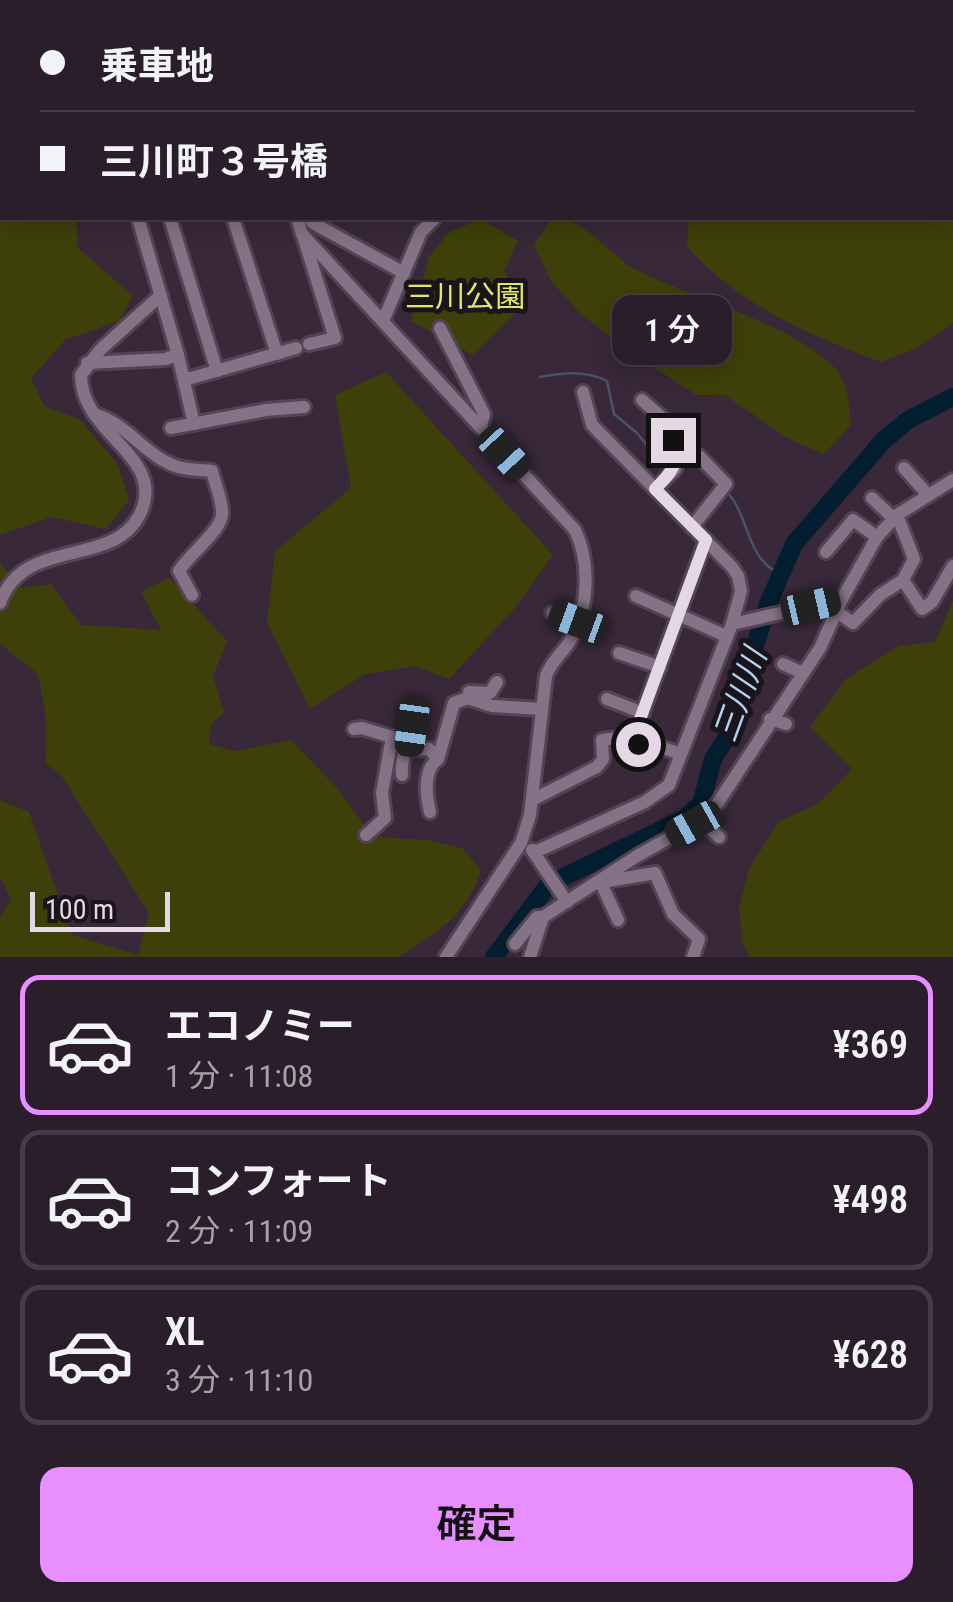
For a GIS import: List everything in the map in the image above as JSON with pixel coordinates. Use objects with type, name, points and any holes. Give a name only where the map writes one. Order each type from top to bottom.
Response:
[{"type":"street","points":[[139,220],[194,424]]},
{"type":"street","points":[[171,220],[218,371]]},
{"type":"street","points":[[234,220],[277,354]]},
{"type":"street","points":[[184,380],[335,338],[298,220]]},
{"type":"street","points":[[311,220],[404,273]]},
{"type":"street","points":[[383,321],[420,232],[433,220]]},
{"type":"street","points":[[302,234],[575,530],[586,558],[578,622],[551,664],[532,800],[521,844],[446,957]]},
{"type":"street","points":[[0,603],[3,594],[28,568],[64,552],[119,539],[137,520],[145,496],[141,472],[91,413],[81,389],[81,375],[87,364],[161,295]]},
{"type":"street","points":[[440,328],[484,414],[481,427]]},
{"type":"street","points":[[87,364],[178,354]]},
{"type":"street","points":[[535,852],[669,786],[729,630],[740,591],[738,576],[706,540],[592,426],[583,392]]},
{"type":"street","points":[[642,400],[668,423],[676,461]]},
{"type":"street","points":[[172,428],[266,410],[304,407]]},
{"type":"street","points":[[91,413],[107,417],[160,458],[178,467],[212,471],[223,516],[218,529],[187,557],[178,572],[192,596]]},
{"type":"street","points":[[655,489],[676,461],[699,456],[722,489],[692,527]]},
{"type":"street","points":[[904,468],[928,495]]},
{"type":"street","points":[[530,957],[543,917],[564,897],[597,883],[700,819],[717,804],[820,648],[877,536],[896,517],[953,480]]},
{"type":"street","points":[[839,605],[854,623],[880,594],[904,580],[914,560],[896,517],[872,498]]},
{"type":"street","points":[[826,552],[853,520],[877,536]]},
{"type":"street","points":[[632,741],[706,540]]},
{"type":"street","points":[[904,580],[922,609],[932,602],[953,566]]},
{"type":"street","points":[[636,596],[729,630],[779,613],[839,605]]},
{"type":"street","points":[[552,613],[578,622]]},
{"type":"street","points":[[619,653],[660,666]]},
{"type":"street","points":[[783,664],[803,673]]},
{"type":"street","points":[[430,812],[427,775],[438,759],[458,693],[484,695],[494,690],[497,682]]},
{"type":"street","points":[[454,702],[468,698],[492,706],[542,708]]},
{"type":"street","points":[[607,699],[643,712]]},
{"type":"street","points":[[770,719],[786,724]]},
{"type":"street","points":[[402,774],[412,727]]},
{"type":"street","points":[[354,729],[392,737],[382,793],[385,818],[366,835]]},
{"type":"street","points":[[532,800],[597,766],[603,759],[602,740],[616,736],[698,758]]},
{"type":"street","points":[[391,743],[408,750],[429,749],[438,759]]},
{"type":"street","points":[[700,819],[719,837]]},
{"type":"street","points":[[521,844],[535,852],[564,897]]},
{"type":"street","points":[[597,883],[655,873],[673,914],[699,938],[693,957]]},
{"type":"street","points":[[597,883],[618,920]]},
{"type":"street","points":[[515,944],[537,917],[543,917]]},
{"type":"green space","points":[[0,220],[76,220],[78,248],[133,296],[119,321],[65,340],[31,378],[44,406],[81,420],[118,465],[129,500],[106,529],[51,517],[0,535]]},
{"type":"green space","name":"三川公園","points":[[483,220],[518,241],[504,271],[526,303],[473,355],[411,321],[429,257],[449,232]]},
{"type":"green space","points":[[551,220],[566,220],[586,230],[635,269],[790,336],[834,367],[847,394],[851,425],[824,454],[787,438],[725,395],[696,395],[582,315],[551,281],[534,245]]},
{"type":"green space","points":[[689,220],[950,220],[953,323],[917,348],[881,362],[802,329],[752,302],[687,246]]},
{"type":"green space","points":[[386,372],[553,555],[514,609],[449,679],[416,666],[365,674],[310,709],[267,623],[275,551],[351,488],[335,395]]},
{"type":"green space","points":[[0,563],[22,588],[51,584],[81,625],[161,630],[141,592],[169,578],[227,641],[213,676],[224,712],[211,724],[209,744],[234,751],[291,740],[338,789],[373,837],[427,840],[462,848],[481,870],[468,899],[449,921],[399,957],[0,957],[0,917],[11,900],[0,877],[0,800],[29,812],[72,935],[138,955],[149,913],[61,775],[46,764],[45,711],[38,674],[0,644]]},
{"type":"green space","points":[[953,601],[953,957],[750,957],[742,941],[739,907],[749,869],[779,821],[818,804],[852,769],[810,727],[847,678],[899,646],[935,642]]},
{"type":"waterway","points":[[540,377],[582,374],[607,381],[614,414],[637,433],[658,459],[669,464]]},
{"type":"waterway","name":"三川川","points":[[494,957],[549,884],[685,818],[701,804],[713,759],[727,737],[768,604],[794,544],[883,441],[908,420],[953,397]]},
{"type":"waterway","points":[[728,493],[761,559],[780,573]]},
{"type":"route","points":[[638,744],[632,741],[706,540],[655,489],[675,470],[673,440]]}]
